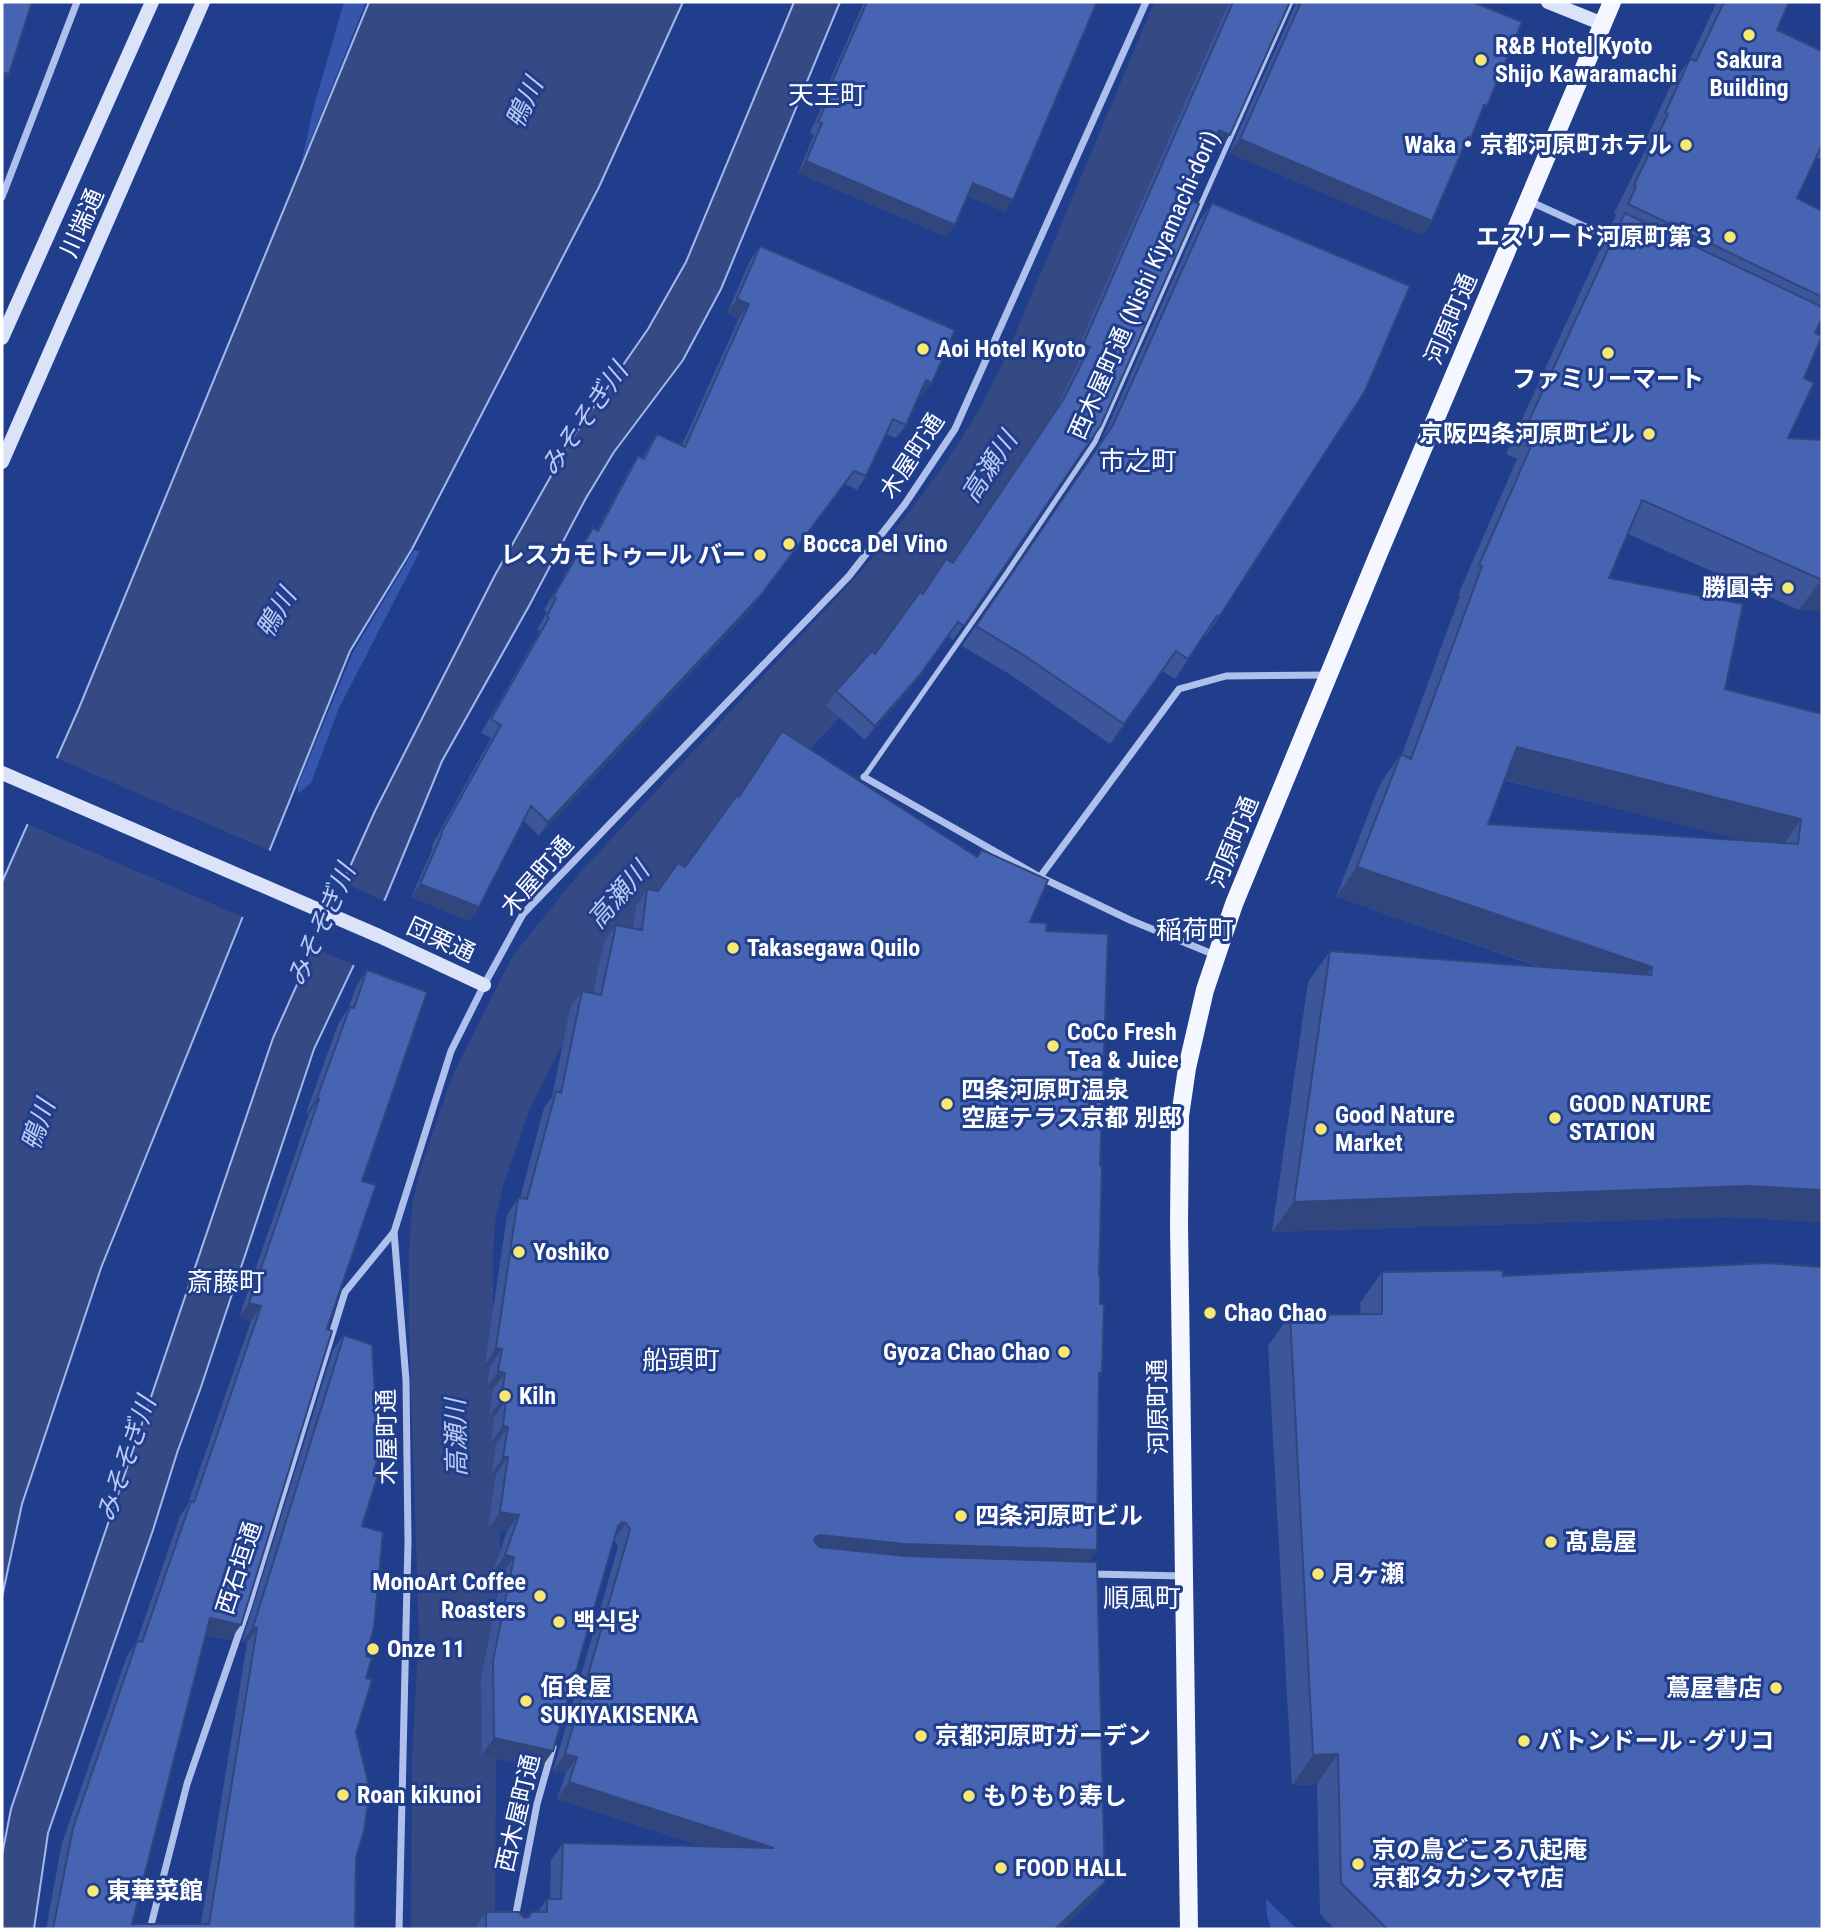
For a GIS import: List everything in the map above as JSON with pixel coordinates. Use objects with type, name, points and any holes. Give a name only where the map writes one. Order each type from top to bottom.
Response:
[{"type":"main road","name":"河原町通","points":[[1189,1929],[1178,1224],[1180,1116],[1195,1028],[1216,955],[1239,892],[1612,2]]},
{"type":"street","points":[[2,197],[78,2]]},
{"type":"street","name":"川端通","points":[[2,338],[152,2]]},
{"type":"street","name":"川端通","points":[[2,462],[203,2]]},
{"type":"street","name":"木屋町通","points":[[399,1929],[408,1541],[406,1380],[394,1232],[451,1051],[523,914],[849,576],[905,504],[955,429],[1146,2]]},
{"type":"street","points":[[1548,2],[1602,24]]},
{"type":"street","points":[[1528,200],[1617,242]]},
{"type":"street","points":[[1040,877],[1179,689],[1226,676],[1328,675]]},
{"type":"street","name":"団栗通","points":[[2,773],[379,936],[484,985]]},
{"type":"street","points":[[864,777],[1040,877],[1130,920],[1216,955]]},
{"type":"street","name":"西石垣通","points":[[150,1929],[187,1784],[248,1607],[345,1292],[394,1232]]},
{"type":"street","points":[[1083,1573],[1185,1576]]},
{"type":"street","name":"西木屋町通","points":[[513,1929],[537,1804],[555,1739]]},
{"type":"lane","name":"西木屋町通 (Nishi Kiyamachi-dori)","points":[[864,777],[1095,442],[1291,2]]},
{"type":"shaded area","points":[[344,2],[366,2],[301,164],[314,106]]},
{"type":"shaded area","points":[[414,550],[420,551],[339,708],[311,783],[298,794],[298,785],[353,652]]},
{"type":"shaded area","points":[[1266,1899],[1297,1929],[1271,1929]]},
{"type":"water","name":"鴨川","points":[[369,2],[683,2],[599,187],[412,549],[350,651],[101,1268],[22,1504],[2,1597],[2,882],[79,708]]},
{"type":"water","points":[[794,2],[840,2],[721,289],[683,360],[614,452],[586,498],[442,761],[386,897],[314,1049],[48,1833],[34,1929],[2,1929],[2,1855],[11,1809],[273,1038],[375,811],[495,575],[573,437],[648,329],[686,262]]},
{"type":"pier","points":[[54,757],[273,852],[245,918],[25,823]]},
{"type":"pier","points":[[340,881],[387,902],[356,966],[310,946]]},
{"type":"building","points":[[2,2],[32,2],[9,74],[5,73],[2,84]]},
{"type":"building","points":[[867,2],[1097,2],[1013,200],[973,183],[955,225],[806,161],[822,123],[818,122],[834,85],[831,84]]},
{"type":"building","points":[[1233,2],[1290,2],[1230,135],[1219,130],[1189,200],[1199,204],[1101,425],[964,626],[958,622],[919,676],[875,726],[836,691],[872,651],[875,654],[920,592],[923,594],[946,559],[953,563],[1063,400],[1090,347],[1083,344]]},
{"type":"building","points":[[1301,2],[1473,2],[1522,22],[1487,106],[1484,105],[1471,138],[1468,137],[1432,221],[1240,139]]},
{"type":"building","points":[[1724,2],[1789,2],[1777,30],[1822,51],[1822,145],[1797,198],[1822,211],[1822,297],[1628,204],[1690,59],[1696,61]]},
{"type":"building","points":[[1212,203],[1410,286],[1365,391],[1219,617],[1217,616],[1188,659],[1176,651],[1124,724],[976,626],[1113,425]]},
{"type":"building","points":[[1625,213],[1822,307],[1822,318],[1815,333],[1822,336],[1804,378],[1814,383],[1788,438],[1822,440],[1822,580],[1642,500],[1609,578],[1743,604],[1725,689],[1822,714],[1822,1190],[1747,1186],[1294,1202],[1330,951],[1651,975],[1652,967],[1357,867],[1401,754],[1411,759],[1482,566],[1479,565],[1539,428],[1528,423]],"holes":[[[1517,747],[1801,819],[1798,844],[1488,824]]]},
{"type":"building","points":[[760,246],[955,330],[932,383],[926,380],[906,425],[893,419],[866,476],[854,471],[761,595],[548,822],[531,806],[479,907],[420,884],[441,833],[501,725],[491,719],[549,618],[547,616],[556,598],[553,597],[593,528],[598,531],[638,456],[644,459],[657,434],[685,447],[749,304],[737,299]]},
{"type":"building","points":[[782,731],[977,857],[982,850],[1048,880],[1030,922],[1047,923],[1046,931],[1108,934],[1100,1166],[1099,1276],[1100,1304],[1104,1304],[1102,1373],[1099,1373],[1097,1550],[905,1544],[820,1535],[815,1537],[814,1541],[819,1547],[905,1556],[1097,1562],[1105,1882],[1055,1929],[486,1929],[486,1912],[519,1912],[524,1918],[529,1917],[531,1912],[547,1912],[547,1899],[561,1899],[563,1843],[774,1848],[569,1782],[577,1757],[565,1754],[630,1530],[626,1523],[622,1522],[618,1526],[553,1751],[494,1738],[493,1661],[514,1557],[505,1555],[519,1515],[500,1512],[508,1457],[503,1457],[508,1427],[503,1426],[506,1401],[501,1400],[505,1373],[498,1371],[502,1349],[496,1348],[518,1198],[527,1199],[556,1091],[561,1093],[582,991],[601,995],[616,925],[642,930],[647,889],[658,891],[678,863],[685,867],[737,795],[739,797]]},
{"type":"building","points":[[367,970],[427,992],[362,1181],[376,1185],[327,1329],[332,1331],[241,1625],[210,1618],[132,1924],[209,1924],[257,1628],[253,1627],[344,1335],[372,1345],[379,1455],[374,1470],[379,1472],[362,1526],[383,1532],[374,1627],[366,1656],[372,1658],[366,1678],[372,1680],[356,1732],[369,1797],[364,1831],[356,1858],[355,1929],[53,1929],[73,1828],[137,1641],[142,1642],[191,1501],[194,1502],[261,1306],[249,1303],[319,1099],[317,1098],[350,1007],[354,1008]]},
{"type":"building","name":"髙島屋","points":[[1766,1263],[1822,1267],[1822,1929],[1387,1929],[1341,1883],[1338,1754],[1313,1755],[1290,1315],[1382,1314],[1382,1272],[1503,1270],[1503,1276]]},
{"type":"waterway","name":"高瀬川","points":[[453,1929],[454,1760],[461,1633],[451,1253],[454,1210],[463,1174],[490,1095],[548,979],[611,901],[888,604],[953,524],[998,460],[1041,381],[1200,2]]},
{"type":"place","name":"Sakura Building","points":[[1749,35]]},
{"type":"place","name":"R&B Hotel Kyoto Shijo Kawaramachi","points":[[1481,60]]},
{"type":"place","name":"Waka・京都河原町ホテル","points":[[1686,145]]},
{"type":"place","name":"エスリード河原町第３","points":[[1730,237]]},
{"type":"place","name":"Aoi Hotel Kyoto","points":[[923,349]]},
{"type":"place","name":"ファミリーマート","points":[[1608,353]]},
{"type":"place","name":"京阪四条河原町ビル","points":[[1649,434]]},
{"type":"place","name":"Bocca Del Vino","points":[[789,544]]},
{"type":"place","name":"レスカモトゥール バー","points":[[760,555]]},
{"type":"place","name":"勝圓寺","points":[[1788,588]]},
{"type":"place","name":"Takasegawa Quilo","points":[[733,948]]},
{"type":"place","name":"CoCo Fresh Tea & Juice","points":[[1053,1046]]},
{"type":"place","name":"四条河原町温泉 空庭テラス京都 別邸","points":[[947,1104]]},
{"type":"place","name":"GOOD NATURE STATION","points":[[1555,1118]]},
{"type":"place","name":"Good Nature Market","points":[[1321,1129]]},
{"type":"place","name":"Yoshiko","points":[[519,1252]]},
{"type":"place","name":"Chao Chao","points":[[1210,1313]]},
{"type":"place","name":"Gyoza Chao Chao","points":[[1064,1352]]},
{"type":"place","name":"Kiln","points":[[505,1396]]},
{"type":"place","name":"四条河原町ビル","points":[[961,1516]]},
{"type":"place","name":"髙島屋","points":[[1551,1542]]},
{"type":"place","name":"月ヶ瀬","points":[[1318,1574]]},
{"type":"place","name":"MonoArt Coffee Roasters","points":[[540,1596]]},
{"type":"place","name":"백식당","points":[[559,1622]]},
{"type":"place","name":"Onze 11","points":[[373,1649]]},
{"type":"place","name":"蔦屋書店","points":[[1776,1688]]},
{"type":"place","name":"佰食屋 SUKIYAKISENKA","points":[[526,1701]]},
{"type":"place","name":"京都河原町ガーデン","points":[[921,1736]]},
{"type":"place","name":"バトンドール - グリコ","points":[[1524,1741]]},
{"type":"place","name":"Roan kikunoi","points":[[343,1795]]},
{"type":"place","name":"もりもり寿し","points":[[969,1796]]},
{"type":"place","name":"京の鳥どころ八起庵 京都タカシマヤ店","points":[[1358,1864]]},
{"type":"place","name":"FOOD HALL","points":[[1001,1868]]},
{"type":"place","name":"東華菜館","points":[[93,1891]]},
{"type":"district","name":"天王町","points":[[827,95]]},
{"type":"district","name":"市之町","points":[[1138,461]]},
{"type":"district","name":"稲荷町","points":[[1195,930]]},
{"type":"district","name":"斎藤町","points":[[226,1282]]},
{"type":"district","name":"船頭町","points":[[681,1360]]},
{"type":"district","name":"順風町","points":[[1142,1598]]},
{"type":"water label","name":"みそそぎ川","points":[[584,419]]},
{"type":"water label","name":"みそそぎ川","points":[[321,925]]},
{"type":"water label","name":"みそそぎ川","points":[[126,1459]]}]
